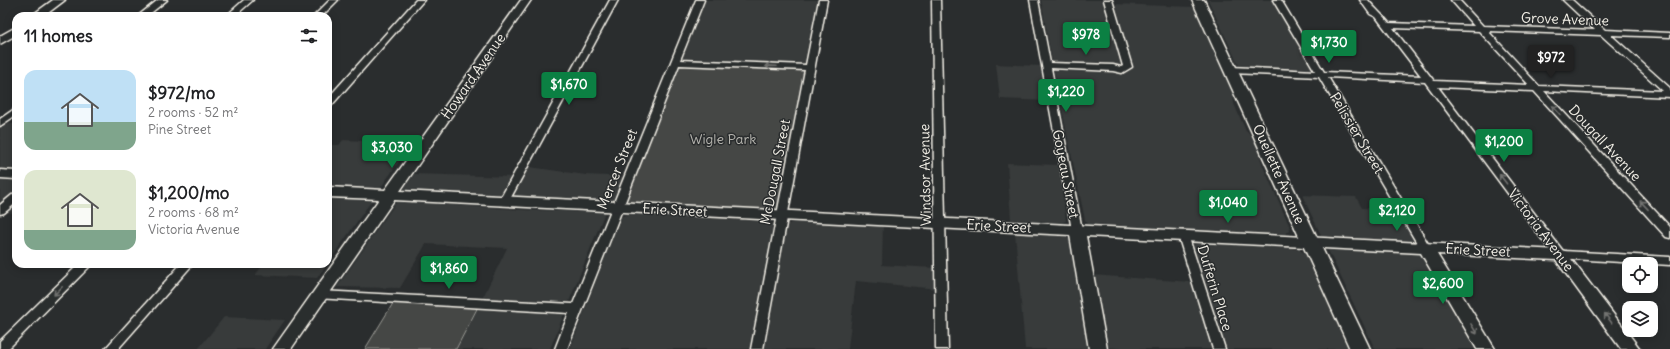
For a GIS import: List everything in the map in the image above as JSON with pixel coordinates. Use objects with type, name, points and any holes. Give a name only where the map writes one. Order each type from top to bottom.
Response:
[{"type":"main road","name":"Ouellette Avenue","points":[[1198,0],[1267,145],[1309,241],[1360,349]]},
{"type":"street","points":[[43,12],[60,0]]},
{"type":"street","points":[[147,12],[163,0]]},
{"type":"street","points":[[235,12],[249,0]]},
{"type":"street","points":[[322,12],[334,0]]},
{"type":"street","points":[[332,99],[420,0]]},
{"type":"street","name":"Howard Avenue","points":[[282,349],[526,0]]},
{"type":"street","points":[[504,201],[614,0]]},
{"type":"street","name":"Mercer Street","points":[[561,349],[700,0]]},
{"type":"street","name":"McDougall Street","points":[[757,349],[823,0]]},
{"type":"street","name":"Windsor Avenue","points":[[936,0],[942,349]]},
{"type":"street","name":"Goyeau Street","points":[[1034,0],[1098,349]]},
{"type":"street","points":[[1046,65],[1113,68],[1122,70],[1128,67],[1108,0]]},
{"type":"street","name":"Pelissier Street","points":[[1277,0],[1486,349]]},
{"type":"street","name":"Victoria Avenue","points":[[1364,0],[1373,12],[1379,15],[1387,25],[1631,349]]},
{"type":"street","name":"Victoria Avenue","points":[[1371,0],[1380,12],[1379,15]]},
{"type":"street","name":"Dougall Avenue","points":[[1455,0],[1670,234]]},
{"type":"street","points":[[1567,0],[1670,94]]},
{"type":"street","name":"Grove Avenue","points":[[1387,25],[1670,36]]},
{"type":"street","points":[[0,41],[12,33]]},
{"type":"street","points":[[676,62],[810,68]]},
{"type":"street","points":[[1231,70],[1321,74],[1536,89],[1670,94]]},
{"type":"street","points":[[0,123],[12,114]]},
{"type":"street","points":[[0,174],[12,175]]},
{"type":"street","name":"Erie Street","points":[[332,192],[1309,241],[1670,261]]},
{"type":"street","points":[[0,211],[12,200]]},
{"type":"street","name":"Dufferin Place","points":[[1183,235],[1219,349]]},
{"type":"street","points":[[0,349],[82,268]]},
{"type":"street","points":[[112,349],[183,268]]},
{"type":"street","points":[[320,295],[578,309]]},
{"type":"shaded area","points":[[700,0],[823,0],[809,70],[676,62]]},
{"type":"shaded area","points":[[1041,0],[1112,0],[1114,4],[1195,7],[1233,94],[1234,104],[1246,131],[1254,139],[1263,166],[1290,227],[1289,231],[1285,234],[1277,235],[1088,224],[1085,220],[1052,62]]},
{"type":"shaded area","points":[[1208,0],[1273,0],[1315,71],[1247,69],[1239,66]]},
{"type":"shaded area","points":[[996,64],[1043,66],[1049,101],[1000,99]]},
{"type":"shaded area","points":[[0,123],[12,124],[12,213],[0,212]]},
{"type":"shaded area","points":[[343,140],[412,143],[332,257],[332,145],[339,145]]},
{"type":"shaded area","points":[[1007,163],[1059,165],[1066,221],[1062,223],[1011,220]]},
{"type":"shaded area","points":[[523,166],[586,175],[630,177],[618,207],[399,196],[414,174],[518,177]]},
{"type":"shaded area","points":[[1302,195],[1356,197],[1362,208],[1398,209],[1482,349],[1375,349]]},
{"type":"shaded area","points":[[397,201],[525,210],[605,212],[550,349],[456,349],[507,248],[426,244],[400,288],[337,287]]},
{"type":"shaded area","points":[[630,213],[763,220],[773,225],[774,227],[750,349],[570,349],[620,217]]},
{"type":"shaded area","points":[[793,221],[883,226],[882,265],[936,268],[937,289],[856,281],[848,349],[764,349],[786,226]]},
{"type":"shaded area","points":[[1015,233],[1062,236],[1069,238],[1072,242],[1077,274],[1192,282],[1180,242],[1292,248],[1300,250],[1310,258],[1351,349],[1129,349],[1090,346],[1090,349],[1025,349]]},
{"type":"shaded area","points":[[261,268],[324,268],[317,278],[255,275]]},
{"type":"shaded area","points":[[224,317],[285,320],[265,349],[198,349]]},
{"type":"green space","name":"Wigle Park","points":[[676,62],[809,70],[782,215],[618,207]]},
{"type":"green space","points":[[395,300],[480,303],[456,349],[365,349]]}]
